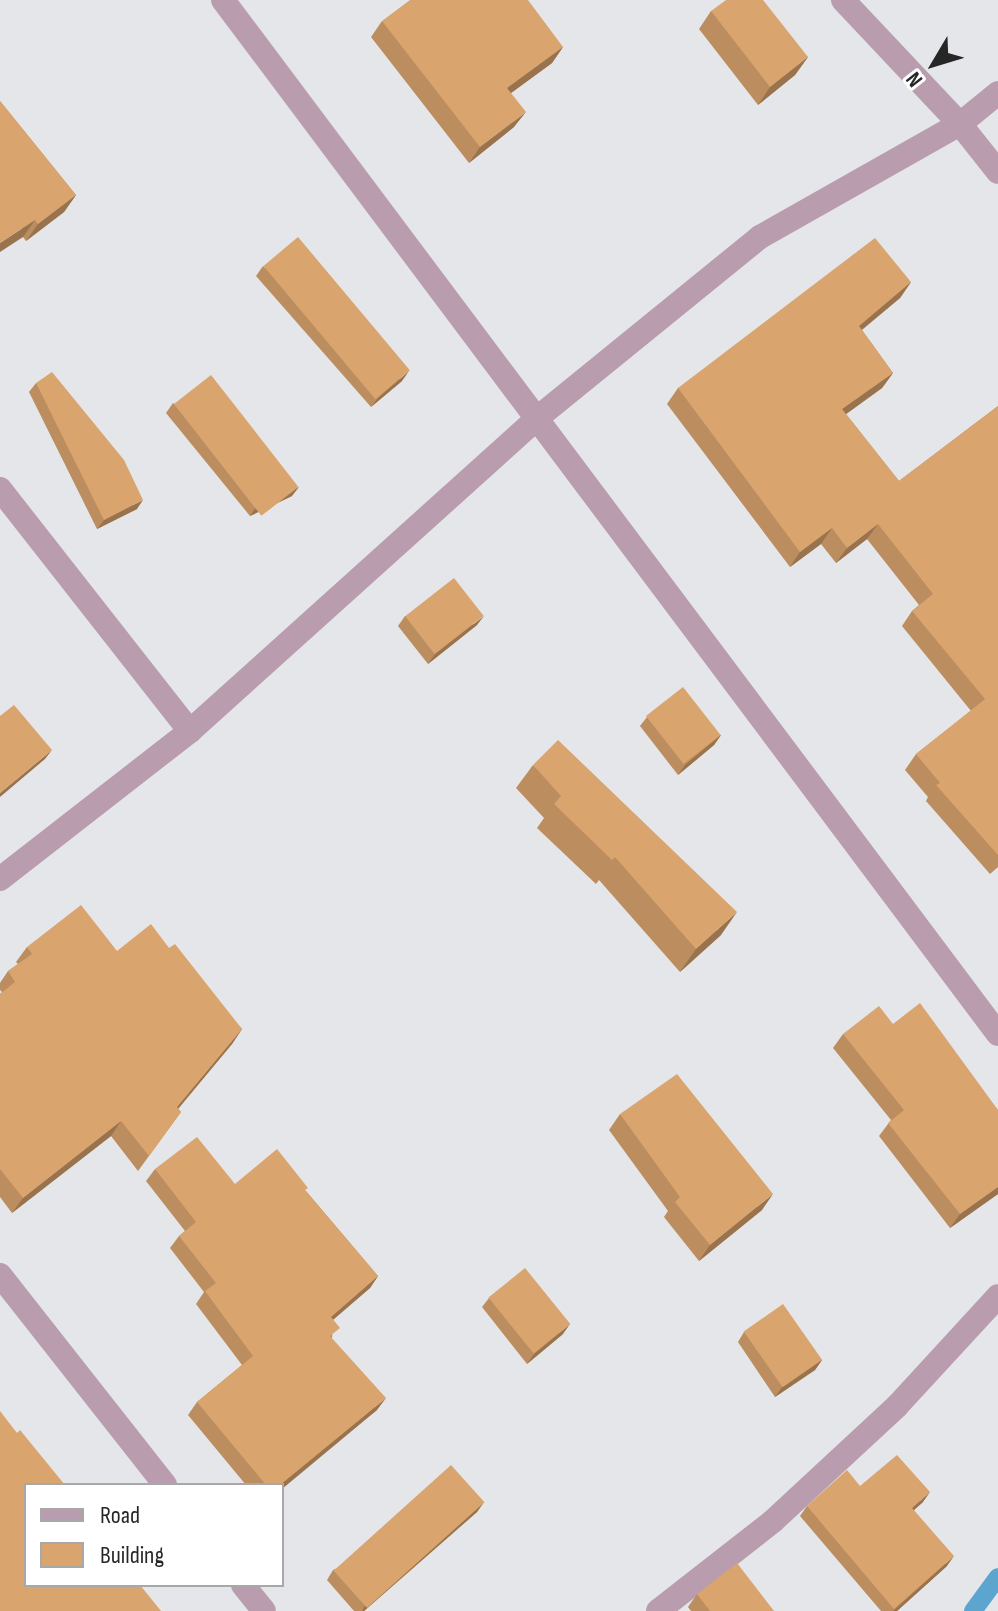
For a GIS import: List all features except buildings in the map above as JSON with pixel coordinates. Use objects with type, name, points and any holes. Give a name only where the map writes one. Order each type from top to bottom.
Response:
[{"type":"street","points":[[223,0],[998,1034]]},
{"type":"street","points":[[843,0],[960,124],[998,172]]},
{"type":"street","points":[[0,879],[190,731],[536,419],[760,237],[960,124],[998,93]]},
{"type":"street","points":[[0,489],[190,731]]},
{"type":"street","points":[[0,1275],[163,1483]]},
{"type":"street","points":[[658,1611],[773,1521],[897,1406],[998,1296]]},
{"type":"street","points":[[245,1587],[264,1611]]},
{"type":"waterway","points":[[973,1611],[998,1577]]}]
